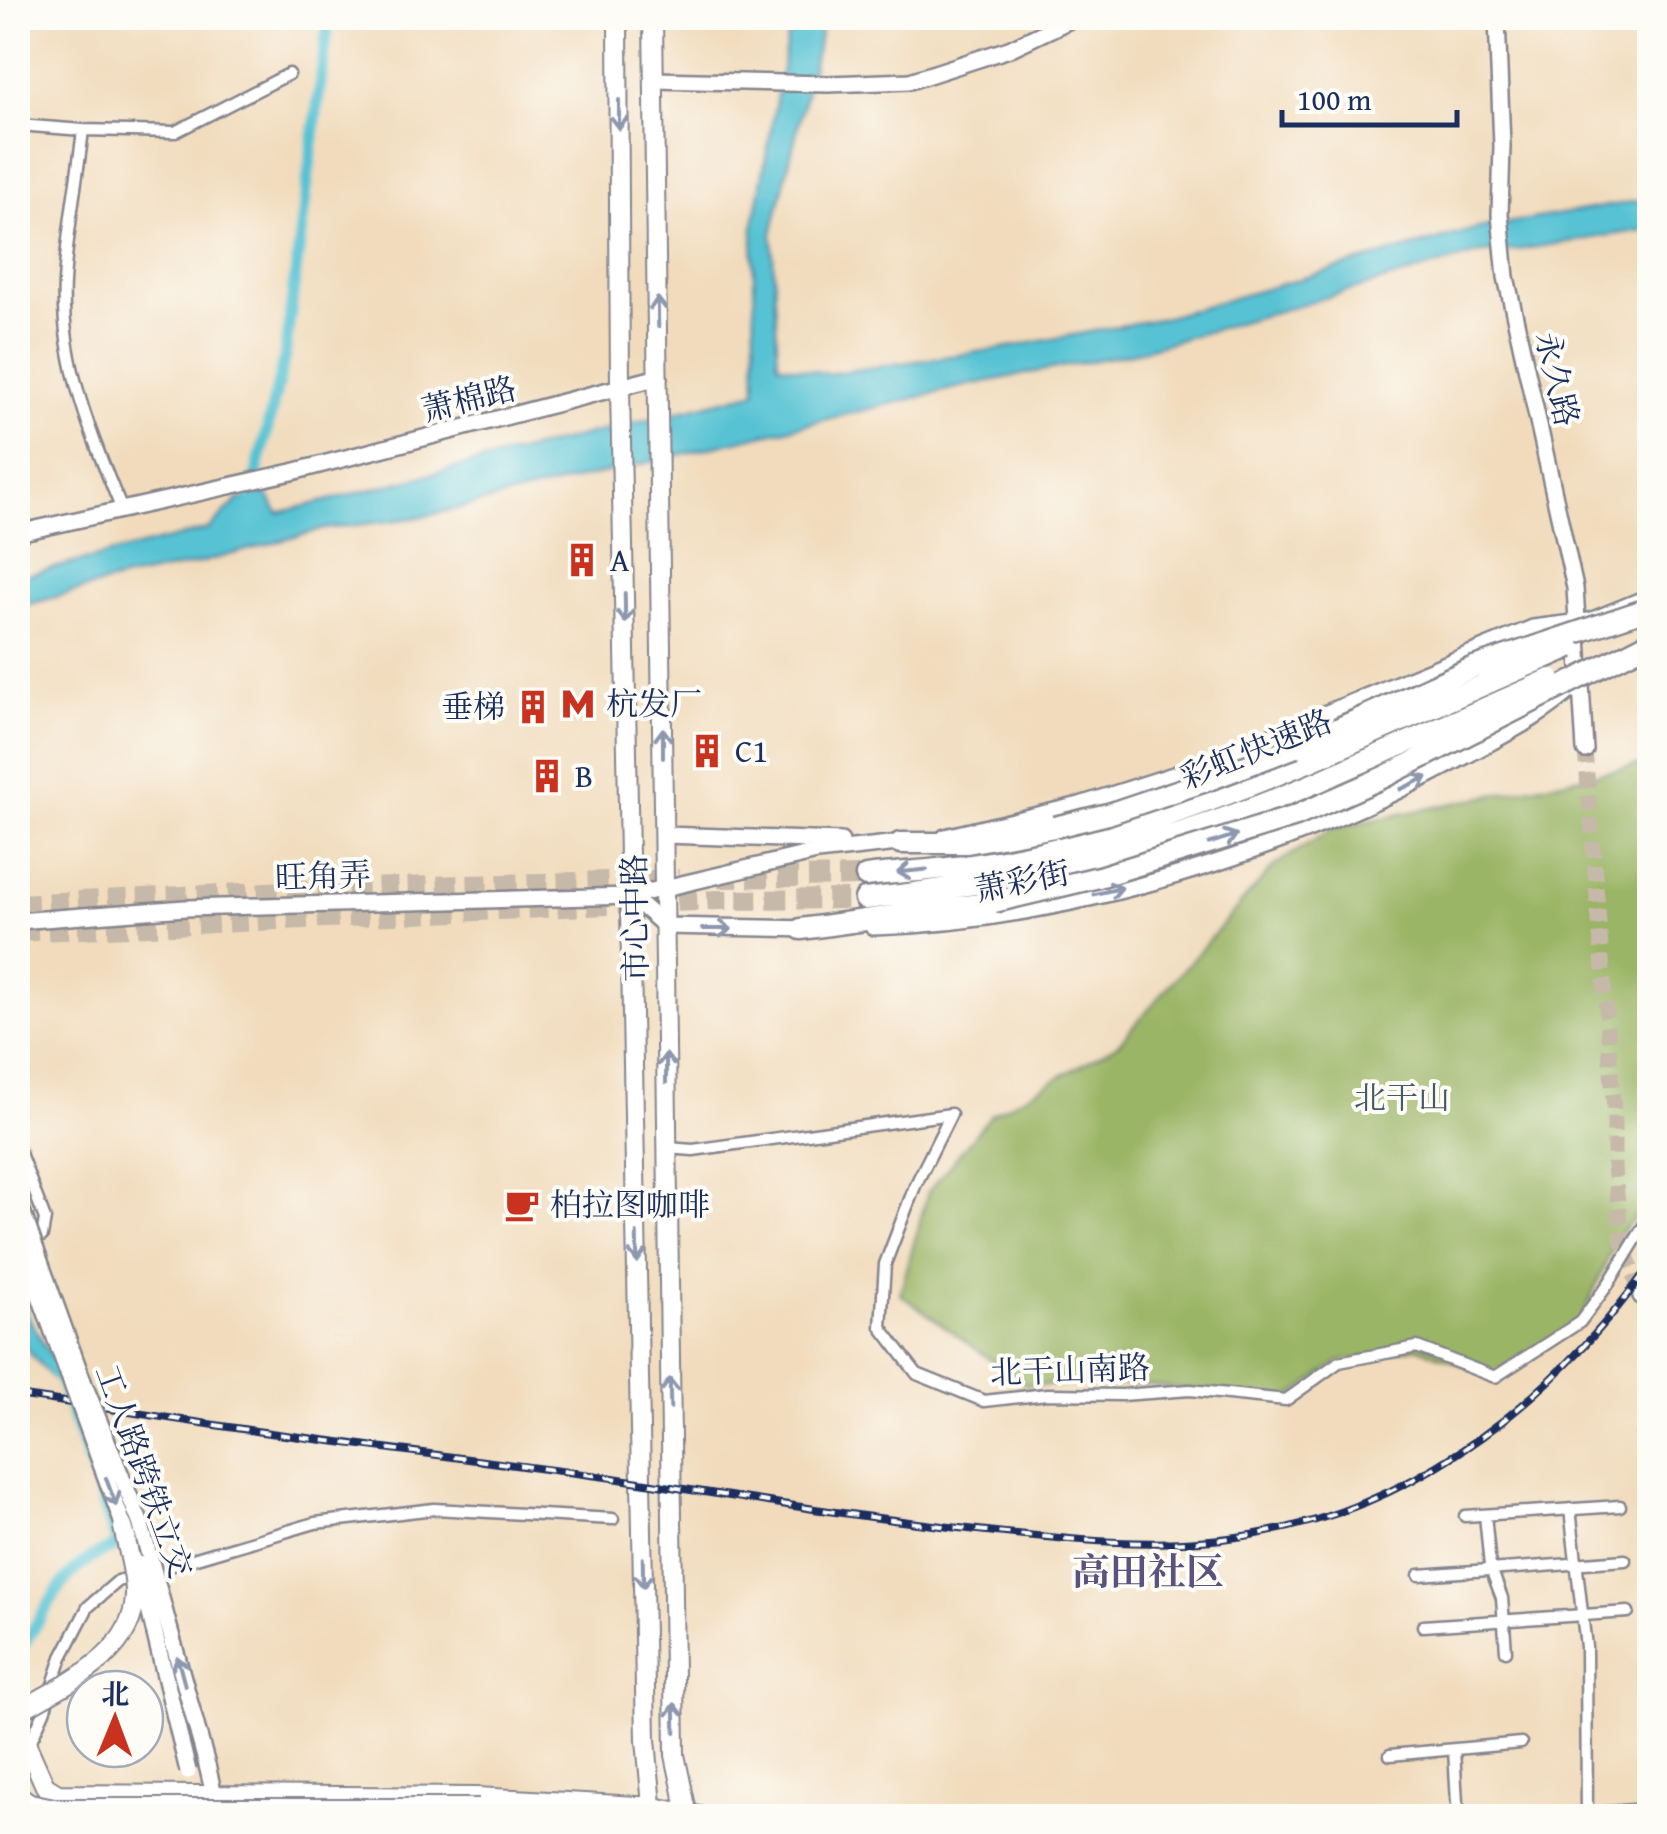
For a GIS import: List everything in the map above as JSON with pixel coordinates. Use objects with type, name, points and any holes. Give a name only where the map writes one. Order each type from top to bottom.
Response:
[{"type":"highway","name":"彩虹快速路","points":[[865,899],[966,888],[1076,865],[1216,822],[1650,608]]},
{"type":"highway","points":[[900,843],[967,843],[1108,814],[1306,743],[1474,666],[1650,608]]},
{"type":"highway","name":"彩虹快速路","points":[[866,876],[972,865],[1070,844],[1312,773],[1650,640]]},
{"type":"highway","points":[[801,929],[994,902],[1099,878],[1296,816],[1384,777],[1650,640]]},
{"type":"main road","name":"市心中路","points":[[618,18],[620,389],[646,1720],[654,1812]]},
{"type":"main road","name":"市心中路","points":[[653,18],[675,1756],[692,1816]]},
{"type":"main road","points":[[654,80],[828,84],[910,81],[1009,49],[1074,18]]},
{"type":"main road","name":"永久路","points":[[1496,18],[1502,146],[1500,215],[1506,277],[1575,588],[1585,750]]},
{"type":"main road","name":"萧棉路","points":[[122,510],[292,472],[658,377]]},
{"type":"main road","points":[[18,533],[122,510]]},
{"type":"main road","name":"萧彩街","points":[[631,896],[817,852],[942,838],[1080,805],[1186,771],[1534,628],[1650,608]]},
{"type":"main road","name":"萧彩街","points":[[665,926],[801,929],[932,925],[1002,916],[1154,881],[1307,828],[1422,780],[1550,710],[1597,666],[1650,640]]},
{"type":"main road","name":"萧彩街","points":[[664,836],[900,843]]},
{"type":"main road","points":[[631,896],[665,926]]},
{"type":"main road","name":"旺角弄","points":[[18,921],[184,908],[631,896]]},
{"type":"main road","name":"工人路跨铁立交","points":[[18,1200],[84,1384],[140,1522],[214,1795],[215,1816]]},
{"type":"main road","name":"工人路跨铁立交","points":[[18,1238],[138,1562],[195,1794],[215,1816]]},
{"type":"main road","points":[[18,1712],[114,1650],[128,1628],[135,1596],[124,1526]]},
{"type":"main road","points":[[18,1725],[45,1786],[58,1794],[477,1797],[692,1816]]},
{"type":"main road","points":[[18,1795],[30,1803],[54,1808],[479,1808],[527,1802]]},
{"type":"main road","points":[[1604,1816],[1650,1812]]},
{"type":"main road","points":[[46,1816],[155,1816]]},
{"type":"street","points":[[18,125],[175,132],[289,74]]},
{"type":"street","points":[[82,130],[64,285],[70,358],[90,435],[122,510]]},
{"type":"street","points":[[1577,623],[1650,594]]},
{"type":"street","points":[[1581,682],[1650,653]]},
{"type":"street","name":"北干山南路","points":[[667,1148],[693,1150],[951,1114],[915,1186],[885,1264],[880,1327],[916,1374],[984,1401],[1046,1394],[1122,1395],[1190,1390],[1286,1400],[1339,1362],[1418,1346],[1495,1377],[1580,1322],[1650,1216]]},
{"type":"street","points":[[18,1148],[46,1219],[42,1236],[30,1241],[18,1238]]},
{"type":"street","points":[[1465,1516],[1620,1506]]},
{"type":"street","points":[[28,1748],[62,1657],[88,1608],[118,1582],[315,1523],[434,1509],[612,1519]]},
{"type":"street","points":[[1570,1509],[1586,1648],[1587,1816]]},
{"type":"street","points":[[1485,1515],[1492,1571],[1502,1598],[1506,1651]]},
{"type":"street","points":[[1418,1575],[1624,1560]]},
{"type":"street","points":[[1423,1626],[1628,1612]]},
{"type":"street","points":[[1390,1755],[1520,1744]]},
{"type":"street","points":[[1454,1750],[1458,1803],[1463,1816]]},
{"type":"green space","name":"北干山","points":[[1649,763],[1649,1201],[1618,1236],[1580,1322],[1495,1377],[1417,1347],[1339,1362],[1286,1400],[1148,1385],[1026,1385],[900,1294],[928,1192],[991,1115],[1117,1045],[1275,865],[1334,828]]},
{"type":"water","points":[[791,18],[824,18],[772,234],[778,364],[828,374],[1005,348],[1163,318],[1479,228],[1649,199],[1649,229],[1481,253],[1136,352],[960,387],[422,517],[324,529],[18,607],[18,577],[209,529],[238,500],[267,493],[278,513],[756,392],[753,229]]},
{"type":"water","points":[[18,1288],[33,1326],[62,1373],[53,1379],[18,1339]]},
{"type":"waterway","points":[[251,497],[285,354],[329,18]]},
{"type":"waterway","points":[[18,1652],[69,1576],[98,1554],[118,1545],[61,1381],[48,1363]]},
{"type":"tunnel","points":[[1585,750],[1614,1108],[1614,1167],[1622,1241],[1641,1296]]},
{"type":"tunnel","points":[[718,878],[866,876]]},
{"type":"tunnel","points":[[18,904],[327,889],[679,879]]},
{"type":"tunnel","points":[[18,932],[718,900],[865,899]]},
{"type":"railway","points":[[18,1395],[939,1526],[1112,1542],[1192,1542],[1274,1531],[1316,1520],[1415,1479],[1504,1420],[1544,1386],[1582,1348],[1650,1265]]},
{"type":"place","name":"A","points":[[582,560]]},
{"type":"place","name":"杭发厂","points":[[578,704]]},
{"type":"place","name":"垂梯","points":[[533,707]]},
{"type":"place","name":"C1","points":[[707,751]]},
{"type":"place","name":"B","points":[[547,776]]},
{"type":"place","name":"柏拉图咖啡","points":[[522,1205]]},
{"type":"district","name":"高田社区","points":[[1148,1572]]}]
